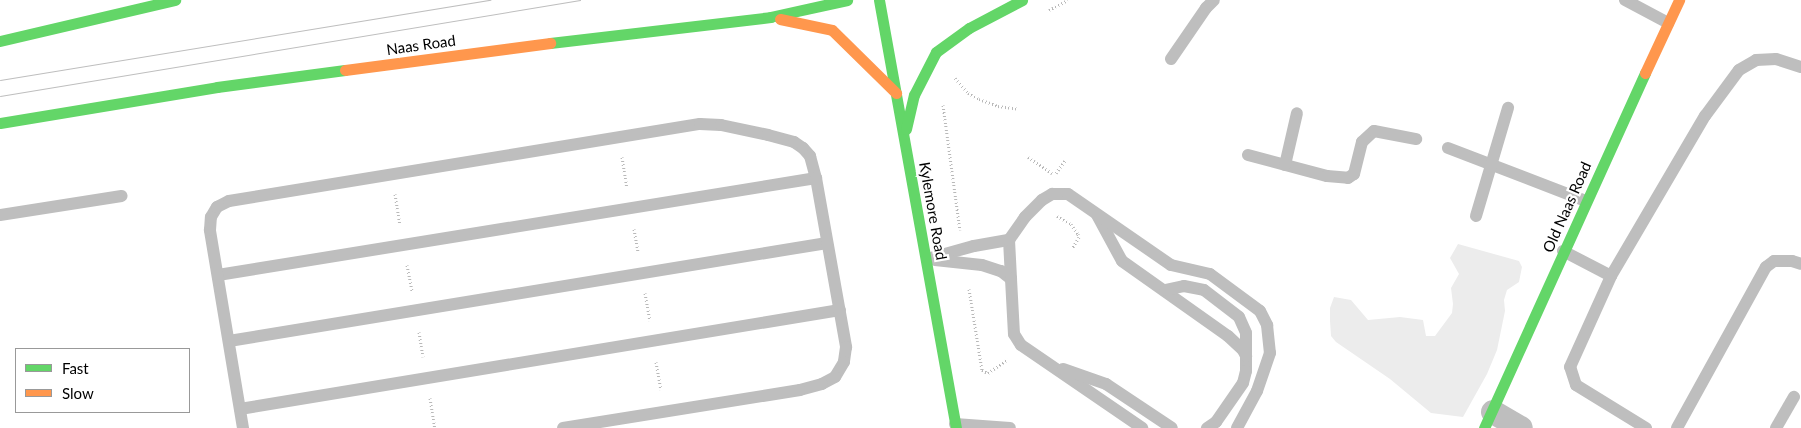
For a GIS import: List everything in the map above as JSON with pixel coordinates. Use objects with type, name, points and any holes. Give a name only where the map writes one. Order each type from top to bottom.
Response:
[{"type":"main road","points":[[0,41],[128,5],[175,0]]},
{"type":"main road","name":"Naas Road","points":[[0,124],[216,87],[529,45],[770,17],[847,0]]},
{"type":"main road","name":"Kylemore Road","points":[[879,0],[955,426]]},
{"type":"main road","points":[[904,137],[914,95],[936,52],[968,28],[1022,0]]},
{"type":"main road","name":"Old Naas Road","points":[[1488,420],[1679,0]]},
{"type":"main road","points":[[770,17],[832,30],[896,93]]},
{"type":"street","points":[[1488,420],[1521,428]]},
{"type":"lane","points":[[1171,59],[1206,8],[1214,0]]},
{"type":"lane","points":[[1625,0],[1668,23]]},
{"type":"lane","points":[[1646,428],[1576,385],[1570,366],[1611,276],[1705,116],[1739,70],[1756,60],[1776,59],[1801,67]]},
{"type":"lane","points":[[1476,216],[1508,108]]},
{"type":"lane","points":[[1285,165],[1297,113]]},
{"type":"lane","points":[[243,428],[210,230],[211,217],[217,207],[229,201],[700,124],[742,129],[794,142],[810,156],[816,178],[840,310],[846,347],[844,362],[835,377],[822,384],[800,390],[563,428]]},
{"type":"lane","points":[[1248,155],[1327,176],[1348,178],[1354,174],[1362,142],[1374,130],[1416,139]]},
{"type":"lane","points":[[1448,148],[1586,201]]},
{"type":"lane","points":[[218,275],[816,178]]},
{"type":"lane","points":[[1142,428],[1016,340],[1012,316],[1009,240],[1031,210],[1052,194],[1068,194],[1171,265],[1210,274],[1260,311],[1267,325],[1270,352],[1258,391],[1237,428]]},
{"type":"lane","points":[[0,215],[122,196]]},
{"type":"lane","points":[[1096,212],[1122,261],[1228,336],[1243,350],[1246,356]]},
{"type":"lane","points":[[926,259],[1009,240]]},
{"type":"lane","points":[[229,341],[827,243]]},
{"type":"lane","points":[[1564,251],[1611,276]]},
{"type":"lane","points":[[926,259],[982,265],[1001,271],[1011,279]]},
{"type":"lane","points":[[1677,428],[1766,267],[1774,261],[1792,261],[1801,264]]},
{"type":"lane","points":[[1165,290],[1184,286],[1204,290],[1239,316],[1244,325],[1246,356],[1243,383],[1216,422],[1207,428]]},
{"type":"lane","points":[[240,409],[840,310]]},
{"type":"lane","points":[[1047,363],[1106,384],[1172,428]]},
{"type":"lane","points":[[1776,428],[1794,397]]},
{"type":"lane","points":[[955,426],[1010,428]]},
{"type":"path","points":[[954,70],[954,76],[958,83],[968,93],[998,106],[1019,109]]},
{"type":"path","points":[[942,95],[961,240]]},
{"type":"path","points":[[1028,157],[1054,175]]},
{"type":"path","points":[[1049,182],[1066,159]]},
{"type":"path","points":[[1056,212],[1058,217],[1071,224],[1078,234],[1079,237],[1073,247]]},
{"type":"path","points":[[968,289],[982,370],[988,374],[1014,355]]},
{"type":"shaded area","points":[[1458,244],[1519,261],[1522,267],[1519,282],[1507,290],[1497,350],[1487,374],[1463,417],[1431,413],[1390,379],[1336,342],[1331,336],[1330,321],[1330,308],[1334,297],[1351,300],[1368,320],[1400,317],[1423,320],[1426,336],[1435,336],[1452,313],[1451,288],[1459,274],[1450,258]]},
{"type":"tram line","points":[[0,80],[491,0]]},
{"type":"tram line","points":[[0,96],[580,0]]},
{"type":"traffic: fast","points":[[0,41],[175,0]]},
{"type":"traffic: fast","points":[[550,43],[770,17],[847,0]]},
{"type":"traffic: fast","points":[[879,0],[956,428]]},
{"type":"traffic: fast","points":[[906,129],[914,95],[936,52],[969,28],[1022,0]]},
{"type":"traffic: fast","points":[[0,123],[217,87],[345,70]]},
{"type":"traffic: fast","points":[[1484,428],[1645,73]]},
{"type":"traffic: slow","points":[[1645,73],[1679,0]]},
{"type":"traffic: slow","points":[[780,19],[832,30],[896,93]]},
{"type":"traffic: slow","points":[[345,70],[550,43]]}]
